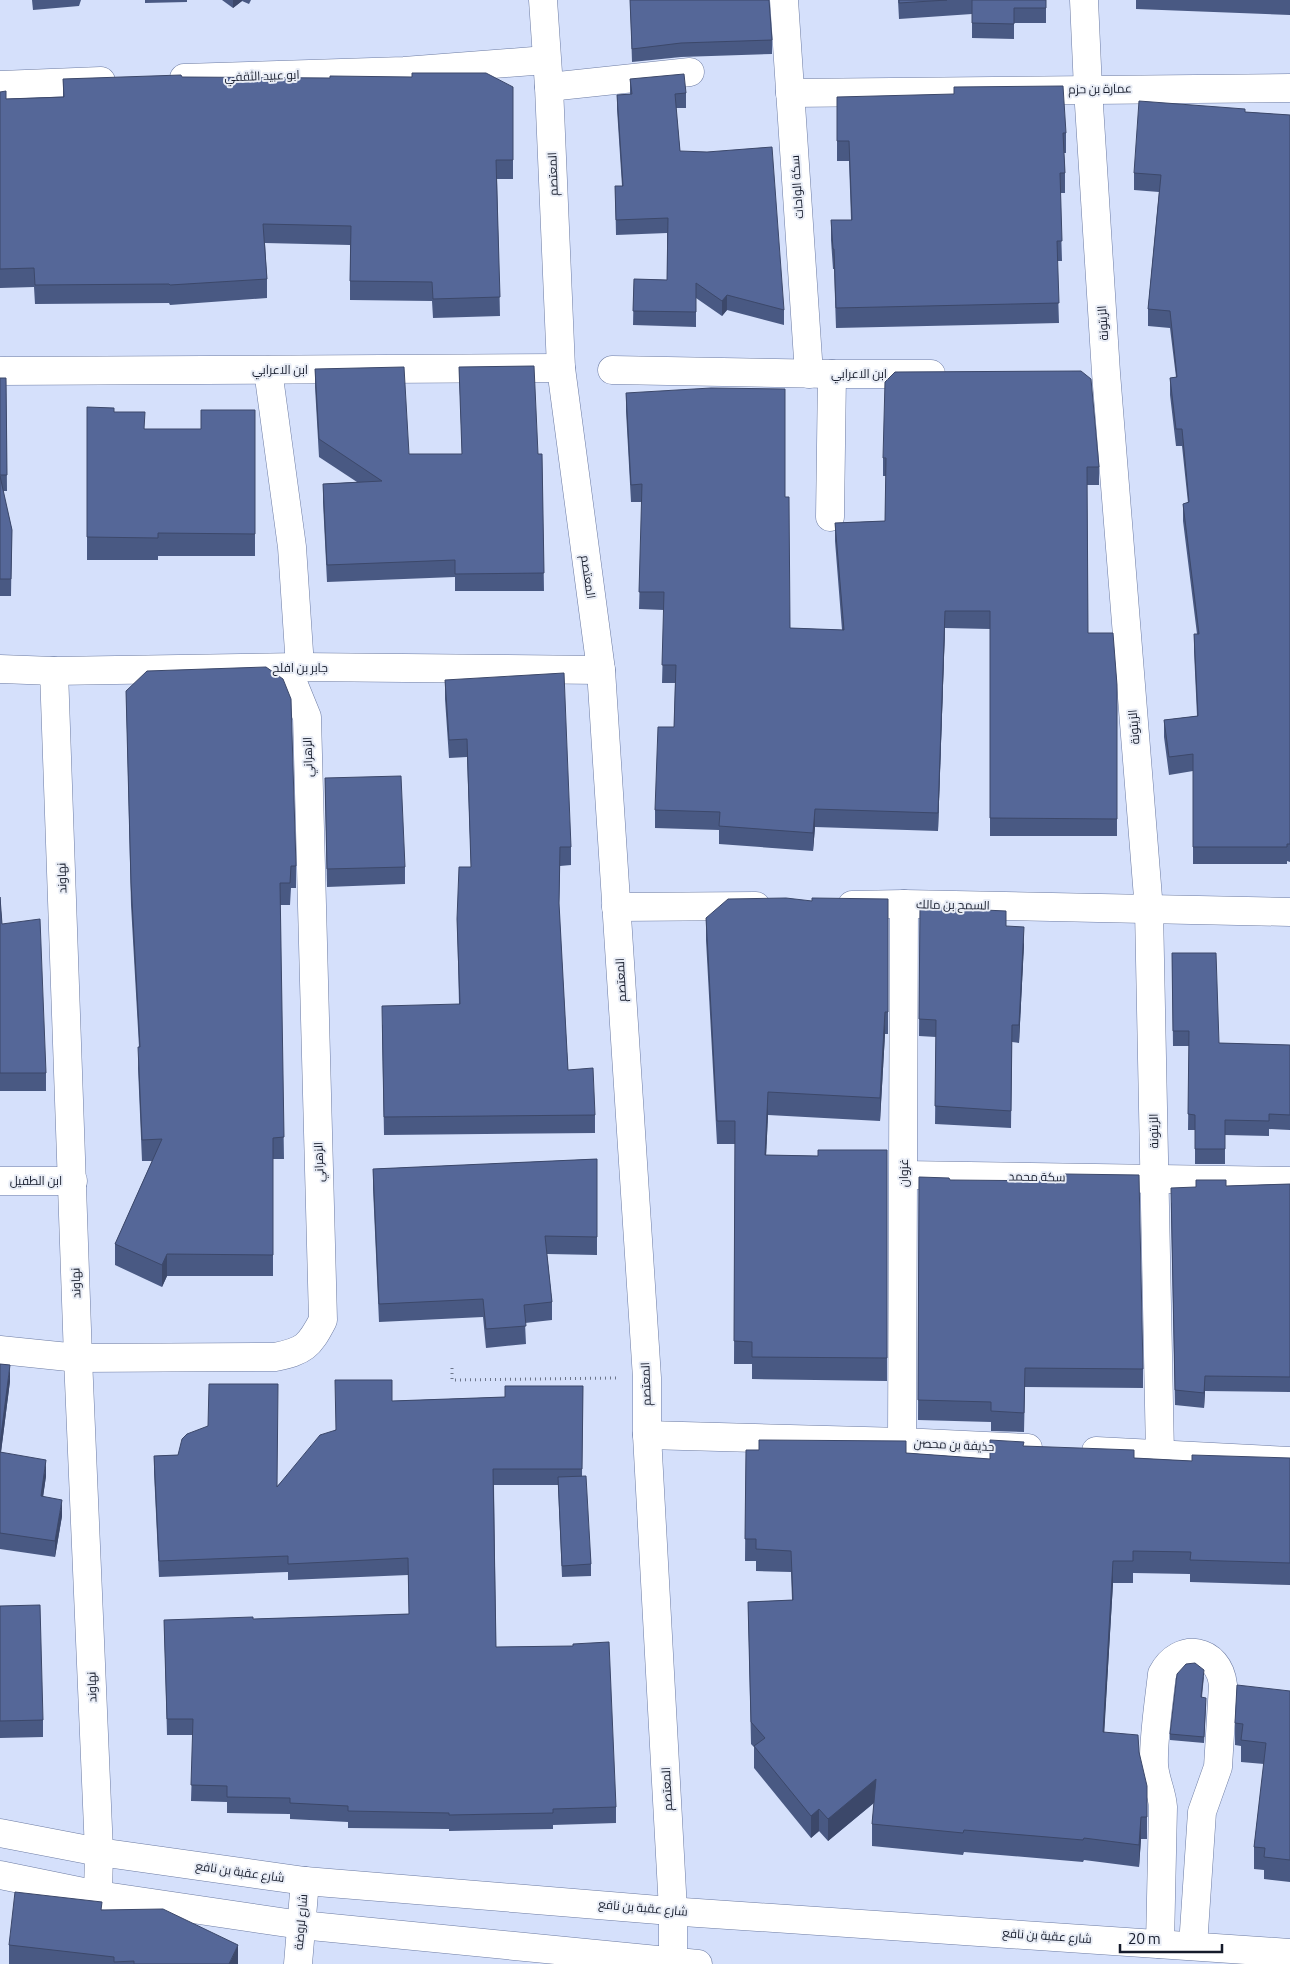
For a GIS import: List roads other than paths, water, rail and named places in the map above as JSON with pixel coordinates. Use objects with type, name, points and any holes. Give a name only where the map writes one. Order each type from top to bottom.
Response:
[{"type":"street","name":"المعتصم","points":[[543,0],[549,87],[560,368],[601,670],[647,1378],[647,1435],[673,1910],[685,1963]]},
{"type":"street","name":"سكة الواحات","points":[[784,0],[790,93],[820,374],[830,517]]},
{"type":"street","name":"الزيتونة","points":[[1084,0],[1096,373],[1149,910],[1156,1179],[1160,1454]]},
{"type":"street","name":"ابو عبيد الثقفي","points":[[158,79],[404,71],[546,60]]},
{"type":"street","points":[[549,87],[690,72]]},
{"type":"street","points":[[0,85],[128,80]]},
{"type":"street","name":"عمارة بن حزم","points":[[790,93],[1290,88]]},
{"type":"street","name":"ابن الاعرابي","points":[[0,371],[560,368]]},
{"type":"street","name":"الزهراني","points":[[0,1350],[78,1358],[275,1357],[296,1353],[313,1341],[323,1320],[307,717],[293,668],[292,547],[268,370]]},
{"type":"street","name":"ابن الاعرابي","points":[[612,370],[820,374],[959,374]]},
{"type":"street","name":"جابر بن افلح","points":[[0,668],[54,670],[293,668],[601,670]]},
{"type":"street","name":"نهاوند","points":[[54,670],[78,1358],[99,1852],[98,1895]]},
{"type":"street","name":"السمح بن مالك","points":[[824,905],[904,904],[1290,912]]},
{"type":"street","name":"غزوان","points":[[902,1442],[904,904]]},
{"type":"street","points":[[616,908],[785,906]]},
{"type":"street","name":"سكة محمد","points":[[904,1175],[1290,1181]]},
{"type":"street","name":"ابن الطفيل","points":[[0,1180],[73,1181]]},
{"type":"street","name":"حذيفة بن محصن","points":[[647,1435],[902,1442],[1290,1461]]},
{"type":"street","points":[[1160,1944],[1163,1807],[1154,1759],[1162,1674],[1167,1665],[1175,1658],[1185,1653],[1195,1653],[1207,1656],[1216,1663],[1222,1674],[1223,1685],[1218,1767],[1202,1812],[1193,1946]]},
{"type":"street","name":"شارع عقبة بن نافع","points":[[0,1833],[99,1852],[305,1881],[673,1910],[1290,1953]]},
{"type":"street","points":[[0,1875],[98,1895],[300,1925],[685,1963]]},
{"type":"street","name":"شارع لروضة","points":[[298,1964],[305,1881]]}]
